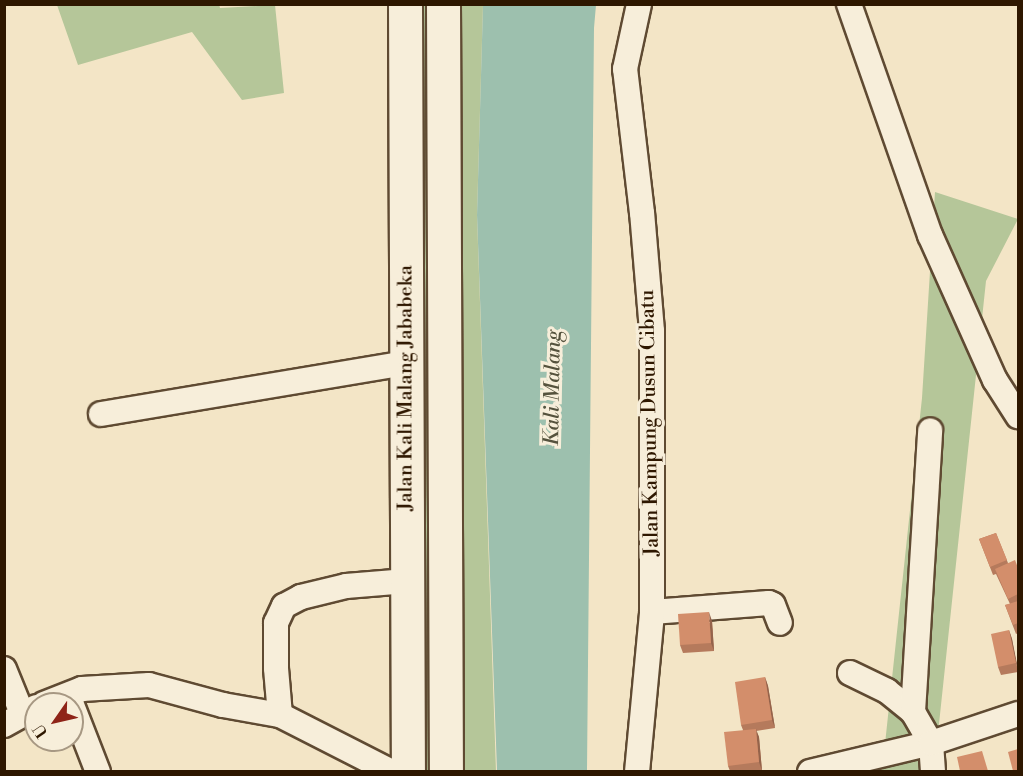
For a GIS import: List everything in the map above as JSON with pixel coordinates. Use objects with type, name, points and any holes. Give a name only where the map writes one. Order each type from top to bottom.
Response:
[{"type":"main road","name":"Jalan Kali Malang Jababeka","points":[[405,4],[408,771]]},
{"type":"main road","name":"Jalan Kali Malang Jababeka","points":[[443,4],[446,771]]},
{"type":"main road","points":[[407,526],[445,525]]},
{"type":"street","name":"Jalan Kampung Dusun Cibatu","points":[[637,771],[652,612],[652,331],[642,213],[624,69],[639,4]]},
{"type":"street","points":[[849,4],[930,235],[995,380],[1018,416]]},
{"type":"street","points":[[101,414],[406,363]]},
{"type":"street","points":[[913,712],[930,431]]},
{"type":"street","points":[[280,715],[276,668],[276,623],[285,606],[301,597],[346,586],[407,581]]},
{"type":"street","points":[[652,612],[769,603],[773,605],[780,623]]},
{"type":"street","points":[[4,669],[24,706]]},
{"type":"street","points":[[850,673],[886,691],[913,712],[931,743],[933,771]]},
{"type":"street","points":[[79,692],[82,689],[149,686],[223,705],[280,715],[392,771]]},
{"type":"street","points":[[810,771],[931,743],[1018,714]]},
{"type":"street","points":[[84,736],[98,771]]},
{"type":"shaded area","points":[[219,4],[220,8],[275,5],[284,93],[242,100],[192,32],[78,65],[57,5]]},
{"type":"shaded area","points":[[405,5],[483,5],[477,215],[496,771],[408,771]]},
{"type":"shaded area","points":[[935,192],[1018,219],[986,281],[934,771],[882,772],[922,398]]},
{"type":"water","name":"Kali Malang","points":[[483,5],[596,5],[587,771],[497,771],[477,215]]},
{"type":"building","points":[[996,533],[1007,560],[990,567],[979,539]]},
{"type":"building","points":[[1015,560],[1018,568],[1018,594],[1008,599],[995,569]]},
{"type":"building","points":[[1018,601],[1018,623],[1013,625],[1005,605]]},
{"type":"building","points":[[709,612],[711,643],[680,645],[678,614]]},
{"type":"building","points":[[1009,630],[1016,663],[998,667],[991,634]]},
{"type":"building","points":[[765,677],[772,720],[741,725],[735,682]]},
{"type":"building","points":[[756,729],[759,762],[728,766],[724,732]]},
{"type":"building","points":[[1018,749],[1018,771],[1013,771],[1008,752]]},
{"type":"building","points":[[982,751],[988,771],[960,771],[957,757]]}]
